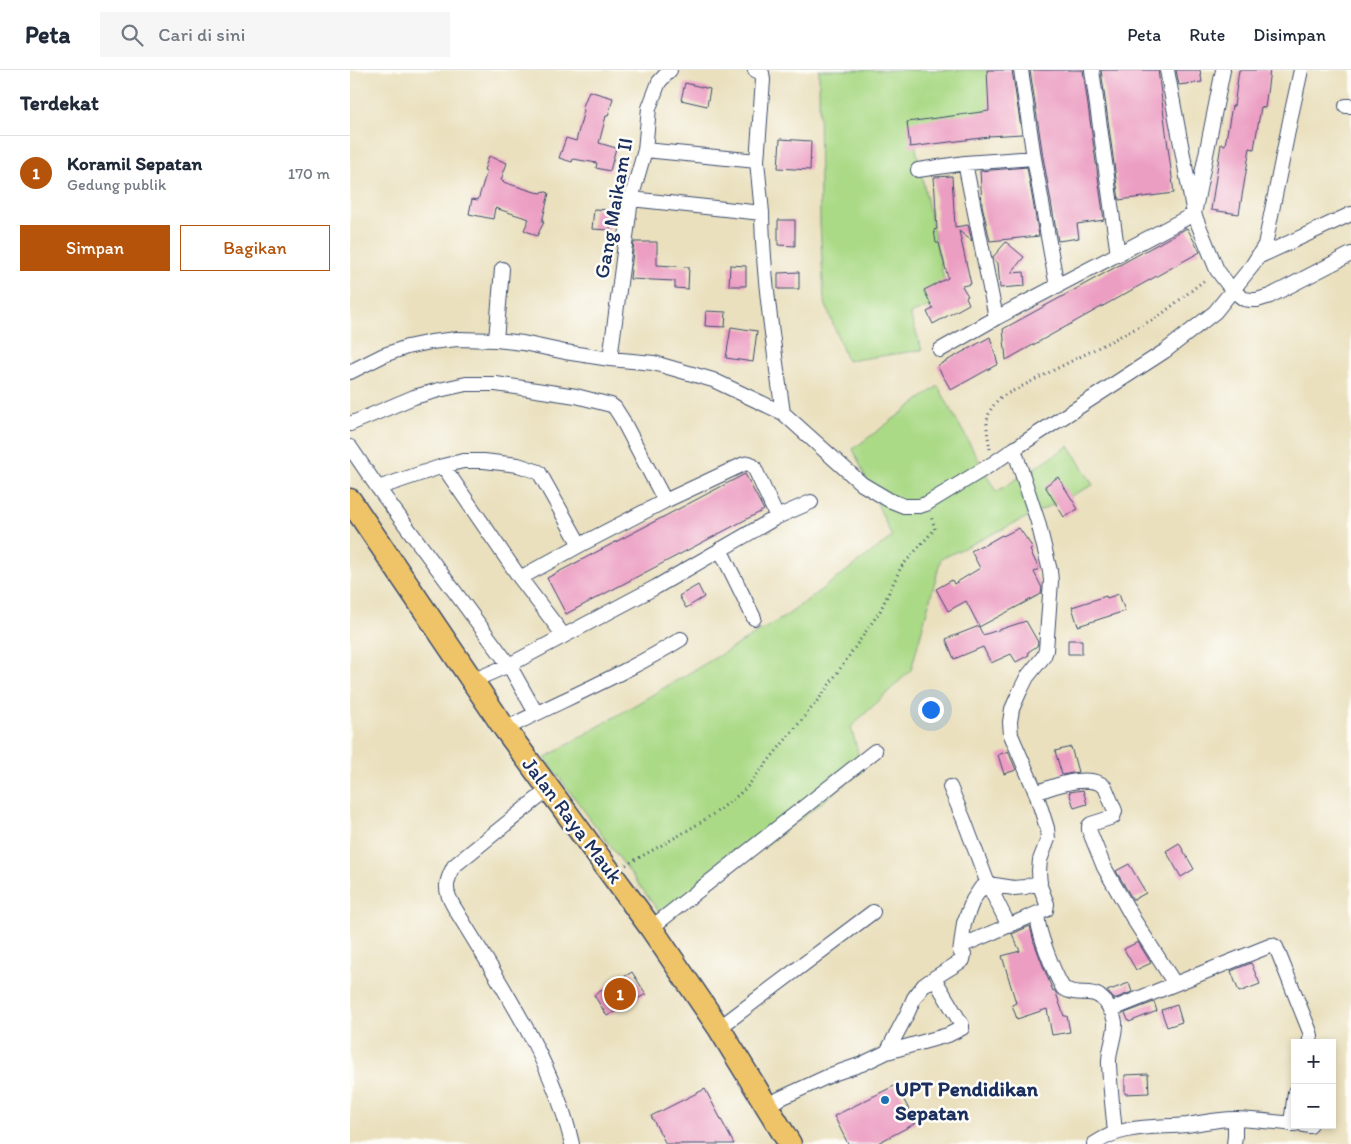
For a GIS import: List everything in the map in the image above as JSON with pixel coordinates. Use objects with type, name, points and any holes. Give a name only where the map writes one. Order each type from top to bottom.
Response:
[{"type":"main road","name":"Jalan Raya Mauk","points":[[350,500],[506,730],[652,928],[719,1028],[790,1144]]},
{"type":"street","name":"Gang Maikam II","points":[[610,359],[630,199],[645,150],[649,108],[659,82],[670,70]]},
{"type":"street","points":[[755,70],[762,73],[763,80],[757,161],[770,320],[783,414]]},
{"type":"street","points":[[1021,70],[1034,158],[1057,287]]},
{"type":"street","points":[[1092,70],[1118,255]]},
{"type":"street","points":[[1167,70],[1194,214],[1217,270],[1232,290],[1244,299],[1264,299],[1351,254]]},
{"type":"street","points":[[1194,214],[1223,70]]},
{"type":"street","points":[[350,372],[384,355],[407,347],[457,339],[523,343],[610,359],[654,363],[713,380],[783,414],[862,484],[889,500],[904,506],[926,504],[992,464],[1165,351],[1215,312],[1242,279],[1265,245],[1302,70]]},
{"type":"street","points":[[645,150],[757,161]]},
{"type":"street","points":[[918,170],[965,163],[1034,158]]},
{"type":"street","points":[[965,163],[996,318]]},
{"type":"street","points":[[630,199],[762,213]]},
{"type":"street","points":[[940,350],[996,318],[1194,214]]},
{"type":"street","points":[[1257,257],[1351,214]]},
{"type":"street","points":[[496,340],[502,269]]},
{"type":"street","points":[[350,424],[414,398],[466,384],[496,384],[576,396],[615,408],[626,425],[665,501]]},
{"type":"street","points":[[350,447],[378,488],[509,665],[536,714]]},
{"type":"street","points":[[961,946],[1046,910],[1047,906],[1040,886],[1040,860],[1048,839],[1047,828],[1036,793],[1011,735],[1010,722],[1014,703],[1027,677],[1044,656],[1046,650],[1051,576],[1038,522],[1014,448]]},
{"type":"street","points":[[378,488],[463,461],[484,461],[518,465],[539,472],[580,545]]},
{"type":"street","points":[[520,578],[665,501],[740,465],[749,464],[754,467],[777,517]]},
{"type":"street","points":[[443,466],[520,578],[564,636]]},
{"type":"street","points":[[472,681],[509,665],[564,636],[777,517],[811,502]]},
{"type":"street","points":[[720,549],[754,618]]},
{"type":"street","points":[[506,730],[596,686],[681,639]]},
{"type":"street","points":[[652,928],[875,751]]},
{"type":"street","points":[[1036,793],[1052,787],[1086,780],[1102,784],[1105,787],[1115,811],[1113,818],[1092,824],[1089,826],[1089,830],[1104,867],[1134,920],[1175,984]]},
{"type":"street","points":[[950,787],[988,884],[1008,926]]},
{"type":"street","points":[[549,789],[454,866],[449,874],[446,889],[454,907],[543,1060],[568,1124],[572,1144]]},
{"type":"street","points":[[887,1052],[914,998],[924,985],[963,960],[964,955],[960,951],[964,924],[981,888],[988,884],[1014,888],[1025,887],[1040,882]]},
{"type":"street","points":[[719,1028],[873,912]]},
{"type":"street","points":[[1038,913],[1036,919],[1042,938],[1063,988],[1072,993],[1093,993],[1104,1000],[1108,1004],[1115,1022],[1109,1062],[1115,1133]]},
{"type":"street","points":[[1110,1010],[1273,945],[1276,947],[1310,1032],[1310,1039]]},
{"type":"street","points":[[766,1106],[833,1074],[862,1064],[887,1052],[948,1035],[962,1028],[962,1024],[934,978]]},
{"type":"street","points":[[1234,1144],[1235,1119]]},
{"type":"street","points":[[1094,1144],[1115,1133],[1135,1128],[1186,1125],[1235,1119],[1291,1125]]},
{"type":"path","points":[[992,464],[986,426],[987,418],[993,404],[1001,397],[1158,317],[1217,270]]},
{"type":"path","points":[[612,873],[705,820],[734,799],[747,786],[822,695],[880,611],[901,567],[935,529],[932,518]]},
{"type":"green space","points":[[819,70],[995,70],[1001,114],[913,134],[948,299],[910,314],[922,350],[847,361],[824,300],[820,223]]},
{"type":"green space","points":[[938,386],[996,492],[1069,446],[1093,485],[941,559],[911,670],[851,727],[863,771],[666,921],[545,758],[786,616],[892,537],[853,449]]},
{"type":"building","points":[[987,70],[1012,70],[1022,134],[988,136],[910,147],[907,122],[989,111]]},
{"type":"building","points":[[1030,70],[1083,70],[1104,220],[1077,224],[1079,238],[1058,241]]},
{"type":"building","points":[[1101,70],[1158,70],[1174,193],[1119,200]]},
{"type":"building","points":[[1176,70],[1200,70],[1202,82],[1179,85]]},
{"type":"building","points":[[1239,70],[1270,70],[1265,108],[1261,107],[1254,149],[1250,148],[1239,214],[1211,210],[1221,144],[1225,145],[1232,106],[1234,106]]},
{"type":"building","points":[[685,83],[710,89],[707,106],[681,100]]},
{"type":"building","points":[[589,91],[613,98],[599,143],[616,148],[610,171],[596,168],[597,163],[573,159],[572,162],[559,158],[566,138],[576,141],[584,110],[582,109]]},
{"type":"building","points":[[780,139],[811,141],[810,170],[778,168]]},
{"type":"building","points":[[489,156],[507,163],[501,180],[503,182],[535,192],[542,193],[543,191],[549,193],[542,222],[544,222],[537,236],[524,230],[529,219],[495,208],[493,219],[469,214],[472,199],[478,200],[487,171],[484,170]]},
{"type":"building","points":[[1027,167],[1039,236],[990,241],[982,205],[980,171]]},
{"type":"building","points":[[952,176],[955,227],[968,225],[972,241],[959,231],[971,284],[962,286],[968,296],[966,297],[969,304],[933,324],[927,312],[933,309],[924,290],[948,278],[939,243],[936,243],[934,230],[937,229],[934,177]]},
{"type":"building","points":[[594,209],[611,210],[610,230],[592,229]]},
{"type":"building","points":[[778,220],[795,220],[795,246],[778,245]]},
{"type":"building","points":[[1187,228],[1200,252],[1006,360],[1003,329]]},
{"type":"building","points":[[634,242],[657,242],[657,265],[689,267],[688,289],[675,288],[675,281],[630,279]]},
{"type":"building","points":[[1006,242],[1024,257],[1011,273],[1024,272],[1025,286],[1000,288],[998,263],[993,257]]},
{"type":"building","points":[[730,265],[746,266],[746,286],[729,286]]},
{"type":"building","points":[[799,272],[799,289],[778,289],[778,273]]},
{"type":"building","points":[[706,311],[726,312],[725,327],[705,326]]},
{"type":"building","points":[[731,327],[757,331],[753,362],[726,358]]},
{"type":"building","points":[[990,337],[998,364],[951,390],[937,366]]},
{"type":"building","points":[[745,474],[764,510],[566,614],[547,578]]},
{"type":"building","points":[[1058,477],[1078,509],[1064,517],[1045,486]]},
{"type":"building","points":[[1019,528],[1033,548],[1030,550],[1039,569],[1034,572],[1042,588],[1041,594],[979,627],[983,635],[1026,621],[1038,642],[1037,646],[1028,652],[1029,655],[1016,662],[1011,654],[991,663],[983,647],[954,659],[946,639],[979,626],[966,601],[948,611],[936,589],[952,580],[954,584],[980,568],[971,551]]},
{"type":"building","points":[[698,585],[704,597],[686,608],[679,596]]},
{"type":"building","points":[[1119,594],[1125,611],[1078,626],[1072,607],[1106,596],[1107,598]]},
{"type":"building","points":[[1068,640],[1082,640],[1082,654],[1068,654]]},
{"type":"building","points":[[1071,747],[1078,772],[1062,775],[1055,751]]},
{"type":"building","points":[[1008,751],[1016,770],[1004,774],[998,755]]},
{"type":"building","points":[[1083,790],[1087,804],[1074,808],[1069,792]]},
{"type":"building","points":[[1179,843],[1194,869],[1181,877],[1166,851]]},
{"type":"building","points":[[1129,864],[1146,893],[1133,900],[1116,871]]},
{"type":"building","points":[[1030,926],[1034,942],[1053,991],[1056,993],[1064,1016],[1067,1016],[1070,1032],[1052,1035],[1047,1009],[1017,1019],[1012,1005],[1016,1003],[1002,956],[1020,951],[1012,934]]},
{"type":"building","points":[[1138,942],[1151,963],[1136,970],[1124,949]]},
{"type":"building","points":[[1251,963],[1260,984],[1239,992],[1231,971]]},
{"type":"building","points":[[632,972],[646,994],[607,1016],[594,995]]},
{"type":"building","points":[[1129,983],[1132,992],[1114,999],[1107,991]]},
{"type":"building","points":[[1154,1002],[1157,1011],[1129,1022],[1125,1013]]},
{"type":"building","points":[[1177,1005],[1182,1022],[1167,1027],[1161,1010]]},
{"type":"building","points":[[1148,1074],[1149,1093],[1125,1094],[1125,1075]]},
{"type":"building","name":"UPT Pendidikan Sepatan","points":[[896,1085],[916,1123],[876,1144],[848,1144],[834,1116]]},
{"type":"building","points":[[705,1089],[734,1144],[666,1144],[651,1116]]},
{"type":"place","name":"Koramil Sepatan","points":[[620,994]]},
{"type":"place","name":"UPT Pendidikan Sepatan","points":[[885,1100]]}]
